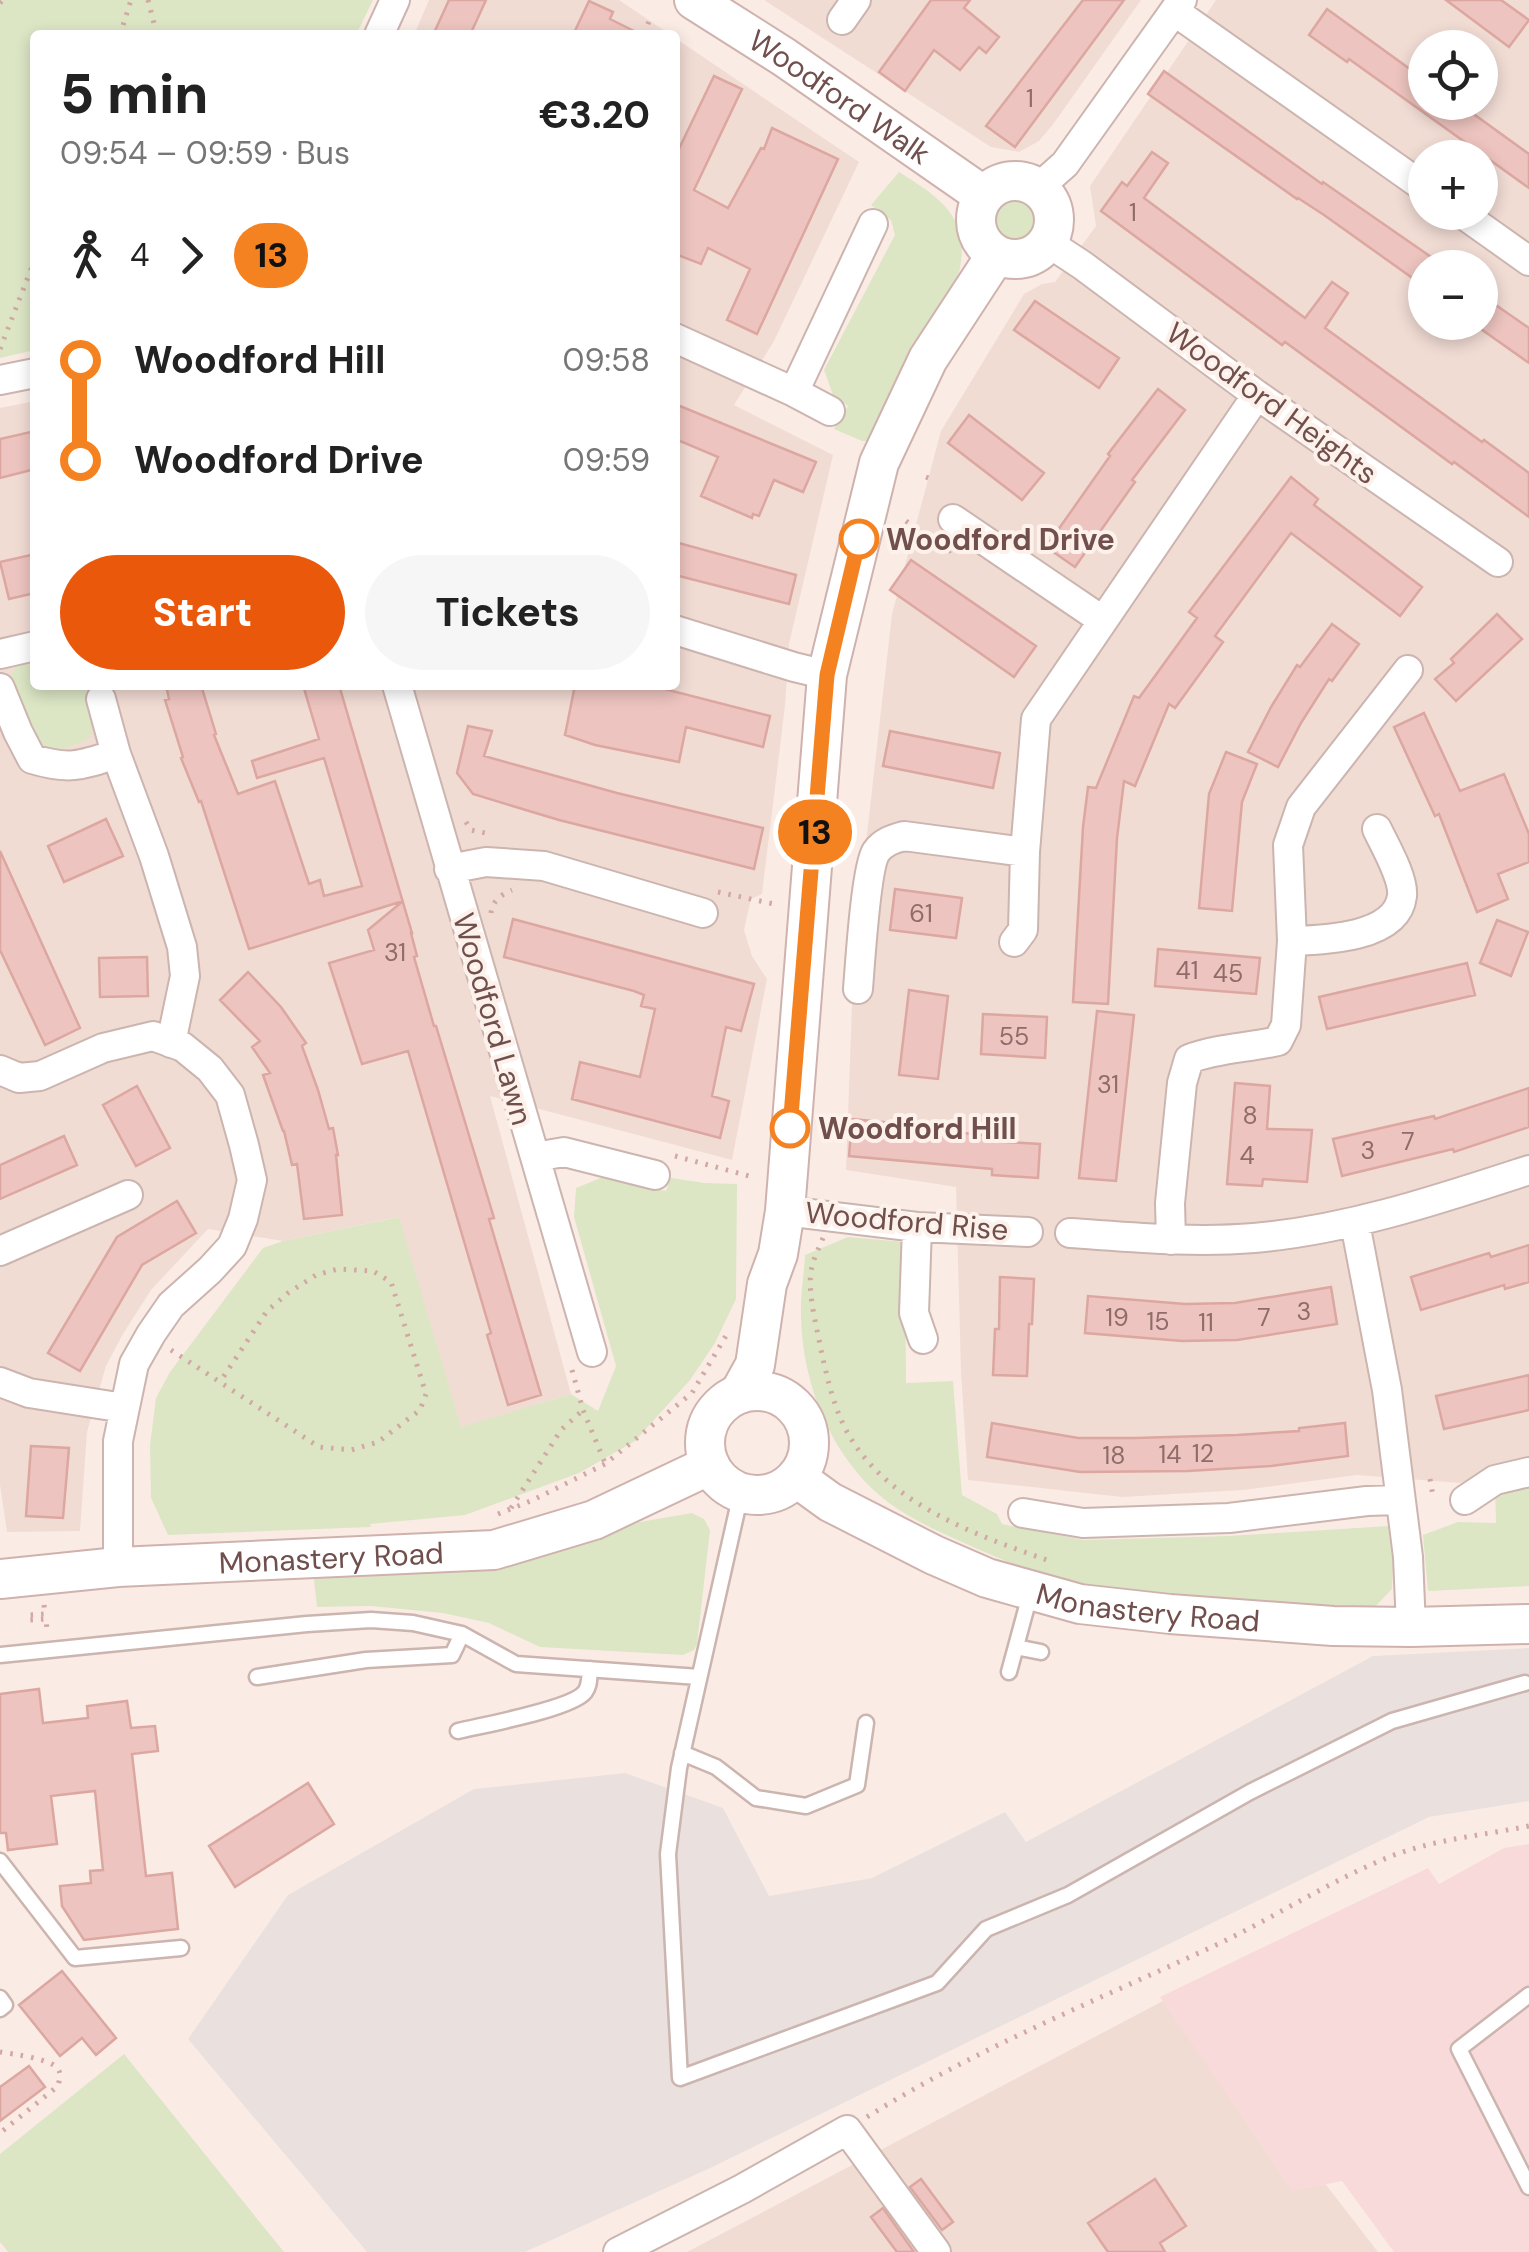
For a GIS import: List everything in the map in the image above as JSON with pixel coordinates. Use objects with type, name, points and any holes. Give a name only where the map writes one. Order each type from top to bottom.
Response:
[{"type":"street","points":[[381,30],[395,0]]},
{"type":"street","name":"Woodford Walk","points":[[694,0],[784,57],[984,196]]},
{"type":"street","points":[[1038,188],[1065,164],[1178,6],[1408,175]]},
{"type":"street","points":[[1015,180],[1038,188],[1047,197],[1054,219],[1047,242],[1030,256],[996,256],[979,235],[976,222],[984,196],[1015,180]]},
{"type":"street","points":[[794,392],[873,224]]},
{"type":"street","points":[[1486,230],[1529,260]]},
{"type":"street","name":"Woodford Heights","points":[[1047,242],[1257,395],[1498,562]]},
{"type":"street","points":[[739,1394],[755,1365],[767,1284],[778,1254],[785,1211],[827,675],[884,450],[928,359],[996,256]]},
{"type":"street","points":[[680,340],[830,411]]},
{"type":"street","points":[[0,380],[30,373]]},
{"type":"street","points":[[1014,942],[1023,930],[1036,720],[1257,395]]},
{"type":"street","points":[[954,533],[1102,620]]},
{"type":"street","points":[[680,632],[827,675]]},
{"type":"street","points":[[0,654],[30,647]]},
{"type":"street","points":[[1172,1240],[1170,1198],[1182,1083],[1189,1059],[1278,1040],[1286,1025],[1292,941],[1288,845],[1301,808],[1408,670]]},
{"type":"street","points":[[0,688],[32,759],[60,767],[83,765],[116,754]]},
{"type":"street","name":"Woodford Lawn","points":[[397,690],[592,1352]]},
{"type":"street","points":[[101,698],[182,948],[185,976],[171,1042]]},
{"type":"street","points":[[1292,941],[1330,940],[1358,933],[1395,914],[1402,894],[1377,829]]},
{"type":"street","points":[[858,988],[870,873],[875,853],[889,840],[904,836],[1025,852]]},
{"type":"street","points":[[449,869],[486,862],[544,866],[708,902]]},
{"type":"street","points":[[0,1070],[18,1078],[40,1076],[103,1048],[153,1036],[183,1047],[210,1069],[230,1095],[252,1180],[232,1246],[171,1306],[134,1364],[118,1441],[118,1567]]},
{"type":"street","points":[[534,1157],[564,1152],[664,1166]]},
{"type":"street","points":[[1070,1234],[1172,1240],[1254,1238],[1355,1223],[1529,1170]]},
{"type":"street","points":[[0,1251],[128,1194]]},
{"type":"street","name":"Woodford Rise","points":[[785,1211],[918,1228],[1028,1232]]},
{"type":"street","points":[[1355,1223],[1387,1390],[1408,1557],[1411,1628]]},
{"type":"street","points":[[918,1228],[914,1313],[923,1339]]},
{"type":"street","points":[[778,1254],[788,1284],[781,1366],[788,1401]]},
{"type":"street","points":[[0,1382],[69,1401],[124,1408]]},
{"type":"street","points":[[756,1391],[788,1401],[808,1430],[806,1463],[785,1488],[771,1494],[741,1493],[728,1487],[710,1466],[706,1431],[724,1402],[739,1394],[756,1391]]},
{"type":"street","name":"Monastery Road","points":[[0,1579],[118,1567],[494,1550],[594,1520],[710,1466]]},
{"type":"street","points":[[1465,1500],[1495,1480],[1529,1472]]},
{"type":"street","name":"Monastery Road","points":[[796,1478],[830,1502],[908,1543],[988,1578],[1080,1604],[1332,1626],[1529,1624]]},
{"type":"street","points":[[1023,1513],[1083,1523],[1229,1518],[1400,1500]]},
{"type":"street","points":[[618,2252],[847,2130],[936,2252]]},
{"type":"lane","points":[[741,1493],[682,1753],[668,1854],[680,2078],[937,1983],[986,1929],[1068,1895],[1250,1792],[1392,1721],[1525,1682]]},
{"type":"lane","points":[[1009,1672],[1032,1590]]},
{"type":"lane","points":[[0,1655],[371,1620],[414,1623],[462,1634],[516,1664],[698,1677]]},
{"type":"lane","points":[[257,1677],[366,1660],[452,1655],[462,1634]]},
{"type":"lane","points":[[1016,1647],[1041,1652]]},
{"type":"lane","points":[[458,1731],[565,1705],[588,1687],[590,1670]]},
{"type":"lane","points":[[682,1753],[716,1766],[756,1798],[806,1806],[857,1786],[866,1723]]},
{"type":"lane","points":[[0,1861],[75,1958],[181,1948]]},
{"type":"lane","points":[[1529,1995],[1459,2050],[1529,2188]]},
{"type":"lane","points":[[0,1998],[5,2005],[0,2009]]},
{"type":"path","points":[[122,30],[131,0]]},
{"type":"path","points":[[148,0],[156,30]]},
{"type":"path","points":[[646,30],[651,16]]},
{"type":"path","points":[[0,349],[30,273]]},
{"type":"path","points":[[906,521],[948,552],[954,533]]},
{"type":"path","points":[[465,820],[471,830],[489,834]]},
{"type":"path","points":[[490,920],[491,908],[500,895],[515,889]]},
{"type":"path","points":[[708,902],[774,904]]},
{"type":"path","points":[[664,1166],[749,1176]]},
{"type":"path","points":[[796,1306],[813,1308],[810,1270],[824,1236]]},
{"type":"path","points":[[170,1350],[319,1447],[351,1450],[378,1442],[420,1410],[426,1394],[391,1282],[373,1270],[338,1269],[316,1275],[288,1294],[267,1311],[220,1382]]},
{"type":"path","points":[[484,1519],[605,1464],[692,1394],[728,1333]]},
{"type":"path","points":[[510,1509],[560,1430],[583,1410]]},
{"type":"path","points":[[1430,1479],[1434,1496]]},
{"type":"path","points":[[847,2130],[923,2084],[1228,1940],[1396,1854],[1529,1826]]},
{"type":"path","points":[[0,2052],[49,2062],[58,2068],[60,2076],[58,2086],[0,2133]]},
{"type":"shaded area","points":[[429,0],[619,0],[664,30],[416,30]]},
{"type":"shaded area","points":[[764,0],[1141,0],[1054,123],[1039,141],[1019,152],[991,147]]},
{"type":"shaded area","points":[[1216,0],[1529,0],[1529,1460],[1460,1483],[1357,1475],[1243,1490],[1122,1497],[968,1480],[956,1187],[846,1170],[854,948],[892,614],[941,431],[1024,294],[1055,282],[1096,226],[1090,186]]},
{"type":"shaded area","points":[[680,41],[859,162],[774,341],[734,405],[833,455],[789,644],[762,894],[751,899],[744,930],[752,956],[767,979],[732,1160],[490,1096],[571,1394],[461,1428],[398,1217],[283,1241],[208,1229],[151,1290],[106,1366],[87,1432],[80,1531],[7,1532],[0,1485],[0,408],[30,402],[30,690],[680,690]]},
{"type":"shaded area","points":[[1529,1648],[1529,1801],[1429,1817],[708,2169],[525,2252],[367,2252],[188,2039],[288,1895],[474,1789],[625,1773],[723,1808],[769,1896],[872,1878],[1005,1812],[1026,1842],[1373,1656]]},
{"type":"shaded area","points":[[1529,1844],[1529,2252],[1394,2252],[1342,2181],[1292,2191],[1160,1997],[1428,1868],[1439,1884],[1504,1848]]},
{"type":"shaded area","points":[[1178,1993],[1378,2252],[687,2252]]},
{"type":"green space","points":[[0,0],[373,0],[358,30],[30,30],[30,351],[0,358]]},
{"type":"green space","points":[[899,172],[950,212],[961,238],[962,254],[959,273],[870,441],[862,441],[834,429],[848,406],[833,395],[824,370],[895,235],[891,220],[871,205]]},
{"type":"green space","points":[[1013,192],[1033,200],[1041,220],[1033,240],[1013,248],[993,240],[985,220],[993,200]]},
{"type":"green space","points":[[30,659],[30,690],[85,690],[94,727],[89,739],[54,750],[42,747],[25,719],[9,678],[16,666]]},
{"type":"green space","points":[[603,1177],[666,1191],[671,1178],[737,1184],[736,1299],[715,1343],[690,1380],[635,1441],[579,1473],[465,1515],[370,1524],[371,1527],[168,1535],[151,1498],[150,1445],[156,1398],[170,1372],[263,1248],[283,1241],[399,1217],[461,1427],[571,1394],[598,1411],[616,1366],[574,1217],[576,1188]]},
{"type":"green space","points":[[848,1237],[905,1242],[906,1383],[953,1381],[962,1495],[997,1514],[1002,1524],[1083,1540],[1388,1526],[1392,1589],[1371,1611],[1199,1602],[1098,1590],[1012,1564],[897,1509],[869,1485],[836,1443],[807,1368],[801,1308],[805,1255]]},
{"type":"green space","points":[[1529,1484],[1529,1586],[1428,1591],[1423,1535],[1458,1522],[1496,1523],[1495,1488]]},
{"type":"green space","points":[[692,1513],[704,1519],[710,1530],[697,1644],[683,1655],[540,1647],[489,1623],[443,1613],[371,1606],[317,1607],[313,1570],[568,1545],[640,1522]]},
{"type":"green space","points":[[124,2054],[284,2252],[8,2252],[0,2242],[0,2154]]},
{"type":"building","points":[[449,0],[486,0],[472,30],[435,30]]},
{"type":"building","points":[[931,0],[970,0],[964,8],[999,37],[986,53],[979,47],[960,70],[934,50],[905,91],[879,72]]},
{"type":"building","points":[[1083,0],[1124,0],[1015,147],[986,126]]},
{"type":"building","points":[[1446,0],[1501,0],[1529,20],[1509,47],[1498,39],[1498,30],[1486,30]]},
{"type":"building","points":[[589,1],[613,12],[610,19],[632,30],[575,30]]},
{"type":"building","points":[[1327,9],[1408,68],[1408,101],[1349,59],[1347,62],[1309,35]]},
{"type":"building","points":[[1164,71],[1421,250],[1408,250],[1408,275],[1324,215],[1148,94]]},
{"type":"building","points":[[714,76],[742,89],[694,190],[728,208],[761,148],[764,149],[772,128],[838,159],[757,334],[727,320],[750,269],[708,248],[701,264],[680,256],[680,147]]},
{"type":"building","points":[[1434,120],[1482,120],[1529,154],[1529,188],[1498,166],[1498,140],[1462,140]]},
{"type":"building","points":[[1152,152],[1168,163],[1144,198],[1305,318],[1332,282],[1348,293],[1325,328],[1529,473],[1529,517],[1285,342],[1282,345],[1101,211],[1122,182],[1127,186]]},
{"type":"building","points":[[1035,301],[1119,358],[1099,388],[1014,330]]},
{"type":"building","points":[[1498,306],[1529,328],[1529,363],[1496,340]]},
{"type":"building","points":[[1158,389],[1185,410],[1132,480],[1135,482],[1075,567],[1046,547],[1108,454]]},
{"type":"building","points":[[680,406],[816,462],[803,492],[774,480],[759,516],[753,514],[752,518],[701,496],[718,457],[680,441]]},
{"type":"building","points":[[969,415],[1044,473],[1022,500],[948,443]]},
{"type":"building","points":[[30,432],[30,470],[0,478],[0,439]]},
{"type":"building","points":[[1291,477],[1318,499],[1314,505],[1422,587],[1400,616],[1291,533],[1215,636],[1223,642],[1175,708],[1169,704],[1135,786],[1124,781],[1108,1004],[1073,1002],[1088,787],[1096,788],[1134,696],[1139,698],[1197,618],[1189,612]]},
{"type":"building","points":[[680,543],[796,575],[789,604],[680,576]]},
{"type":"building","points":[[30,555],[30,594],[9,599],[0,562]]},
{"type":"building","points":[[911,560],[1036,646],[1014,677],[890,590]]},
{"type":"building","points":[[1497,614],[1522,639],[1456,701],[1435,679]]},
{"type":"building","points":[[1332,624],[1359,644],[1332,681],[1329,679],[1278,767],[1248,752],[1297,665],[1300,667]]},
{"type":"building","points":[[167,690],[203,690],[214,735],[238,794],[275,781],[309,884],[320,880],[324,896],[362,886],[324,758],[257,778],[252,761],[319,739],[304,690],[340,690],[403,901],[249,949],[201,801],[181,758],[165,700],[169,699]]},
{"type":"building","points":[[574,690],[669,690],[770,716],[763,747],[686,727],[679,762],[565,735]]},
{"type":"building","points":[[1424,713],[1460,791],[1504,774],[1529,834],[1529,862],[1498,874],[1508,899],[1477,912],[1439,814],[1435,816],[1394,727]]},
{"type":"building","points":[[468,726],[492,731],[484,756],[763,828],[754,869],[473,794],[457,773]]},
{"type":"building","points":[[890,731],[1000,753],[993,788],[883,766]]},
{"type":"building","points":[[1226,752],[1257,764],[1242,802],[1232,911],[1199,908],[1209,794]]},
{"type":"building","points":[[106,819],[123,856],[64,882],[48,846]]},
{"type":"building","points":[[0,851],[80,1028],[45,1045],[0,950]]},
{"type":"building","points":[[895,889],[962,898],[956,938],[890,930]]},
{"type":"building","points":[[403,901],[417,956],[414,957],[494,1218],[489,1219],[541,1395],[508,1405],[487,1335],[491,1333],[408,1051],[362,1064],[329,963],[374,950],[368,930]]},
{"type":"building","points":[[513,919],[754,984],[741,1031],[726,1027],[712,1096],[729,1101],[720,1138],[572,1099],[580,1062],[640,1077],[655,1009],[641,1006],[644,995],[634,991],[504,957]]},
{"type":"building","points":[[1497,920],[1528,932],[1511,976],[1480,963]]},
{"type":"building","points":[[1158,949],[1260,958],[1256,994],[1155,986]]},
{"type":"building","points":[[147,957],[148,996],[100,997],[99,958]]},
{"type":"building","points":[[1467,963],[1475,995],[1327,1029],[1319,997]]},
{"type":"building","points":[[248,972],[281,1007],[306,1043],[302,1046],[329,1129],[333,1128],[342,1215],[304,1219],[297,1164],[292,1165],[263,1075],[270,1073],[252,1047],[260,1041],[220,1000]]},
{"type":"building","points":[[909,990],[948,996],[938,1079],[899,1075]]},
{"type":"building","points":[[1097,1011],[1134,1015],[1116,1181],[1079,1178]]},
{"type":"building","points":[[983,1014],[1047,1017],[1045,1058],[981,1054]]},
{"type":"building","points":[[1235,1083],[1270,1086],[1267,1129],[1312,1130],[1307,1182],[1263,1179],[1262,1186],[1227,1184]]},
{"type":"building","points":[[137,1086],[170,1148],[136,1166],[103,1105]]},
{"type":"building","points":[[1529,1088],[1529,1127],[1454,1152],[1453,1149],[1342,1176],[1333,1139],[1434,1116],[1435,1119]]},
{"type":"building","points":[[852,1119],[989,1135],[988,1141],[1040,1144],[1038,1178],[992,1175],[992,1169],[849,1156]]},
{"type":"building","points":[[64,1136],[77,1165],[0,1199],[0,1165]]},
{"type":"building","points":[[177,1201],[196,1233],[142,1265],[80,1371],[48,1353],[117,1237]]},
{"type":"building","points":[[1529,1245],[1529,1282],[1505,1289],[1504,1285],[1421,1310],[1411,1277]]},
{"type":"building","points":[[1000,1277],[1034,1279],[1027,1376],[993,1375]]},
{"type":"building","points":[[1331,1287],[1337,1324],[1237,1340],[1182,1341],[1085,1333],[1088,1296],[1185,1304],[1235,1303]]},
{"type":"building","points":[[1529,1375],[1529,1410],[1444,1429],[1436,1396]]},
{"type":"building","points":[[992,1423],[1078,1438],[1135,1438],[1299,1431],[1345,1423],[1348,1456],[1188,1471],[1080,1472],[987,1457]]},
{"type":"building","points":[[31,1446],[69,1448],[63,1518],[26,1516]]},
{"type":"building","points":[[39,1689],[43,1723],[88,1718],[87,1706],[127,1701],[131,1728],[155,1726],[158,1751],[132,1754],[146,1876],[172,1873],[178,1929],[84,1940],[62,1906],[60,1886],[91,1883],[90,1871],[103,1870],[95,1791],[51,1796],[57,1844],[8,1850],[6,1833],[0,1833],[0,1694]]},
{"type":"building","points":[[308,1783],[334,1824],[235,1887],[209,1846]]},
{"type":"building","points":[[62,1971],[116,2038],[96,2055],[82,2038],[60,2056],[19,2005]]},
{"type":"building","points":[[29,2066],[45,2087],[0,2121],[0,2087]]},
{"type":"building","points":[[921,2179],[953,2222],[942,2230],[910,2187]]},
{"type":"building","points":[[1155,2179],[1186,2226],[1160,2243],[1165,2252],[1108,2252],[1088,2223]]},
{"type":"building","points":[[883,2208],[914,2252],[897,2252],[871,2217]]},
{"type":"bus line","name":"13","points":[[790,1128],[827,675],[859,539]]},
{"type":"place","name":"Woodford Drive","points":[[859,539]]},
{"type":"place","name":"Woodford Hill","points":[[790,1128]]}]
